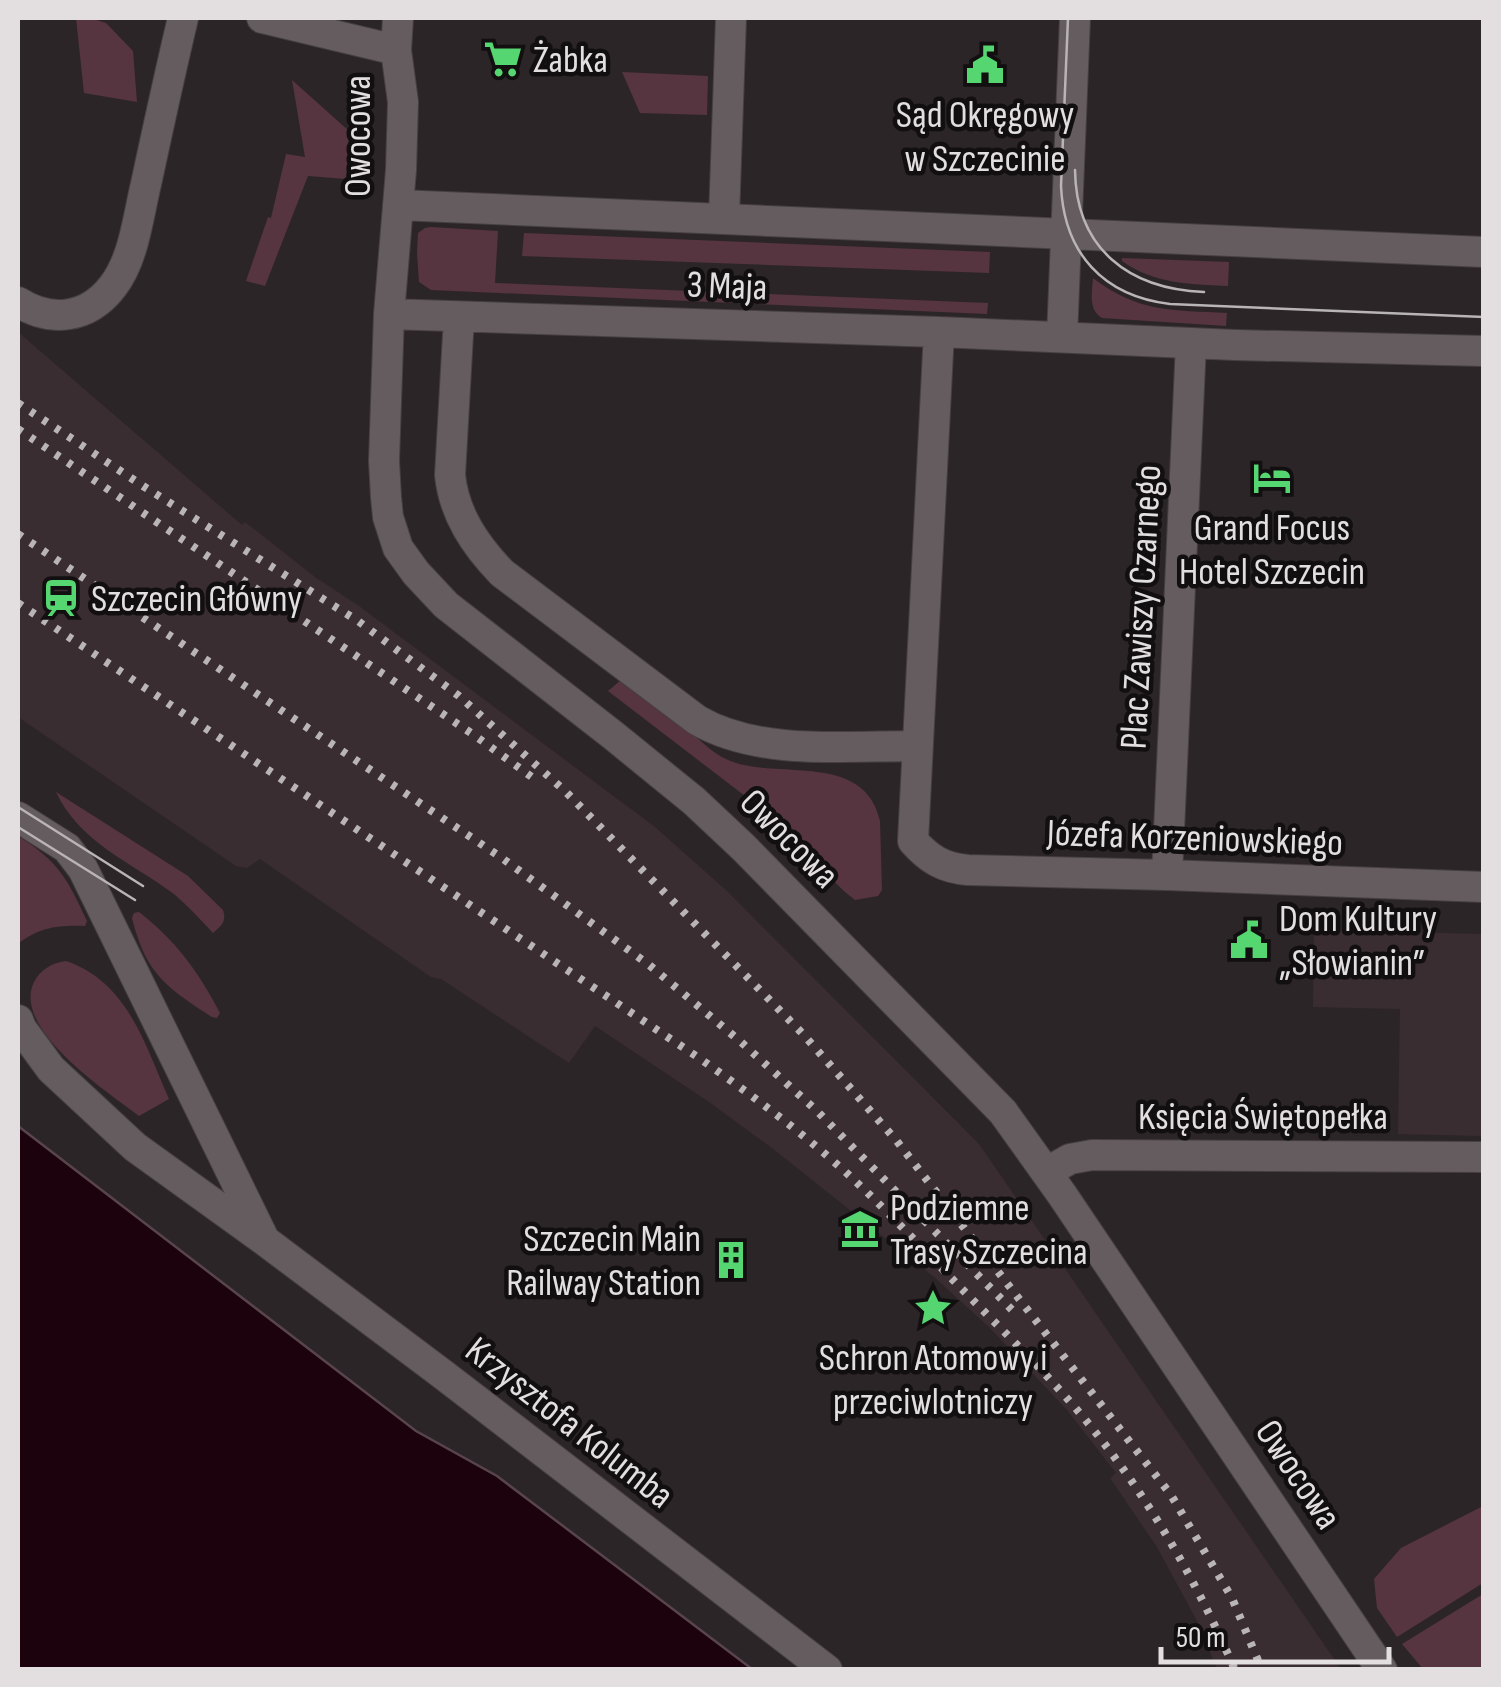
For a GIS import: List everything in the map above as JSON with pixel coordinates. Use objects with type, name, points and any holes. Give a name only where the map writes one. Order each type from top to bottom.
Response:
[{"type":"street","points":[[18,302],[45,315],[59,316],[90,306],[111,290],[124,267],[134,234],[184,18]]},
{"type":"street","points":[[262,18],[396,50]]},
{"type":"street","name":"Owocowa","points":[[398,18],[396,50],[403,102],[384,461],[386,497],[398,548],[446,605],[669,779],[726,831],[982,1089],[1047,1172],[1382,1670]]},
{"type":"street","points":[[724,218],[732,18]]},
{"type":"street","points":[[1062,337],[1075,18]]},
{"type":"street","name":"3 Maja","points":[[398,205],[1484,252]]},
{"type":"street","name":"3 Maja","points":[[389,314],[1484,351]]},
{"type":"street","points":[[459,316],[450,474],[464,522],[476,544],[502,573],[696,720],[719,732],[770,745],[917,746],[939,332]]},
{"type":"street","name":"Plac Zawiszy Czarnego","points":[[1168,874],[1191,344]]},
{"type":"street","name":"Józefa Korzeniowskiego","points":[[917,746],[913,841],[928,858],[943,866],[1484,887]]},
{"type":"street","name":"Krzysztofa Kolumba","points":[[18,817],[76,857],[264,1240]]},
{"type":"street","name":"Krzysztofa Kolumba","points":[[18,1020],[51,1069],[148,1157],[264,1240],[827,1670]]},
{"type":"street","name":"Księcia Świętopełka","points":[[1047,1172],[1070,1158],[1092,1155],[1484,1157]]},
{"type":"shaded area","points":[[76,18],[106,23],[133,51],[137,102],[84,93]]},
{"type":"shaded area","points":[[622,72],[708,76],[707,115],[640,113]]},
{"type":"shaded area","points":[[292,80],[349,131],[346,179],[308,176],[265,286],[246,281],[268,217],[271,218],[286,154],[305,157]]},
{"type":"shaded area","points":[[431,227],[498,231],[495,283],[988,303],[987,314],[431,290],[419,282],[417,253],[418,233]]},
{"type":"shaded area","points":[[524,233],[990,252],[989,273],[522,256]]},
{"type":"shaded area","points":[[1122,258],[1229,262],[1228,286],[1159,278],[1134,269]]},
{"type":"shaded area","points":[[1093,278],[1141,304],[1227,313],[1226,326],[1102,318],[1093,305]]},
{"type":"shaded area","points":[[18,332],[242,525],[245,522],[655,827],[727,891],[979,1144],[1341,1669],[1217,1669],[1197,1621],[1157,1547],[1110,1478],[1116,1473],[1067,1410],[989,1327],[934,1277],[709,1102],[595,1026],[569,1063],[441,979],[431,977],[260,859],[247,868],[236,866],[18,717]]},
{"type":"shaded area","points":[[621,680],[726,759],[745,765],[836,776],[856,784],[871,799],[880,821],[882,890],[878,896],[855,900],[845,892],[745,796],[608,691]]},
{"type":"shaded area","points":[[56,792],[188,876],[223,910],[221,926],[213,933],[174,894],[93,838],[66,810]]},
{"type":"shaded area","points":[[18,836],[60,872],[87,921],[85,926],[50,928],[18,944]]},
{"type":"shaded area","points":[[139,912],[176,946],[195,970],[220,1013],[217,1018],[182,997],[151,966],[132,918]]},
{"type":"shaded area","points":[[1314,930],[1483,934],[1483,1136],[1398,1134],[1400,1009],[1313,1007]]},
{"type":"shaded area","points":[[66,961],[105,984],[120,1000],[142,1037],[169,1099],[139,1116],[66,1058],[49,1039],[36,1019],[31,1000],[34,982],[47,967]]},
{"type":"shaded area","points":[[18,1126],[416,1431],[497,1476],[752,1669],[18,1669]]},
{"type":"shaded area","points":[[1483,1506],[1483,1583],[1397,1637],[1377,1608],[1374,1579],[1401,1548]]},
{"type":"shaded area","points":[[1483,1594],[1483,1669],[1423,1669],[1402,1644]]},
{"type":"tram line","points":[[1068,18],[1061,186],[1064,210],[1079,251],[1107,281],[1125,292],[1170,304],[1484,317]]},
{"type":"tram line","points":[[1075,170],[1085,222],[1096,243],[1112,259],[1152,283],[1204,292]]},
{"type":"tram line","points":[[18,807],[143,886]]},
{"type":"tram line","points":[[18,827],[135,900]]},
{"type":"railway","points":[[18,403],[358,621],[459,696],[566,792],[802,1033],[896,1140],[1171,1495],[1232,1598],[1262,1670]]},
{"type":"railway","points":[[18,429],[536,780]]},
{"type":"railway","points":[[18,534],[499,856],[648,964],[817,1111],[1017,1315]]},
{"type":"railway","points":[[18,603],[702,1060],[840,1167],[1024,1352],[1088,1423],[1170,1541],[1235,1670]]},
{"type":"place","name":"Żabka","points":[[503,59]]},
{"type":"place","name":"Sąd Okręgowy w Szczecinie","points":[[985,65]]},
{"type":"place","name":"Grand Focus Hotel Szczecin","points":[[1272,478]]},
{"type":"place","name":"Szczecin Główny","points":[[61,598]]},
{"type":"place","name":"Dom Kultury „Słowianin”","points":[[1249,940]]},
{"type":"place","name":"Podziemne Trasy Szczecina","points":[[860,1229]]},
{"type":"place","name":"Szczecin Main Railway Station","points":[[731,1260]]},
{"type":"place","name":"Schron Atomowy i przeciwlotniczy","points":[[933,1308]]}]
